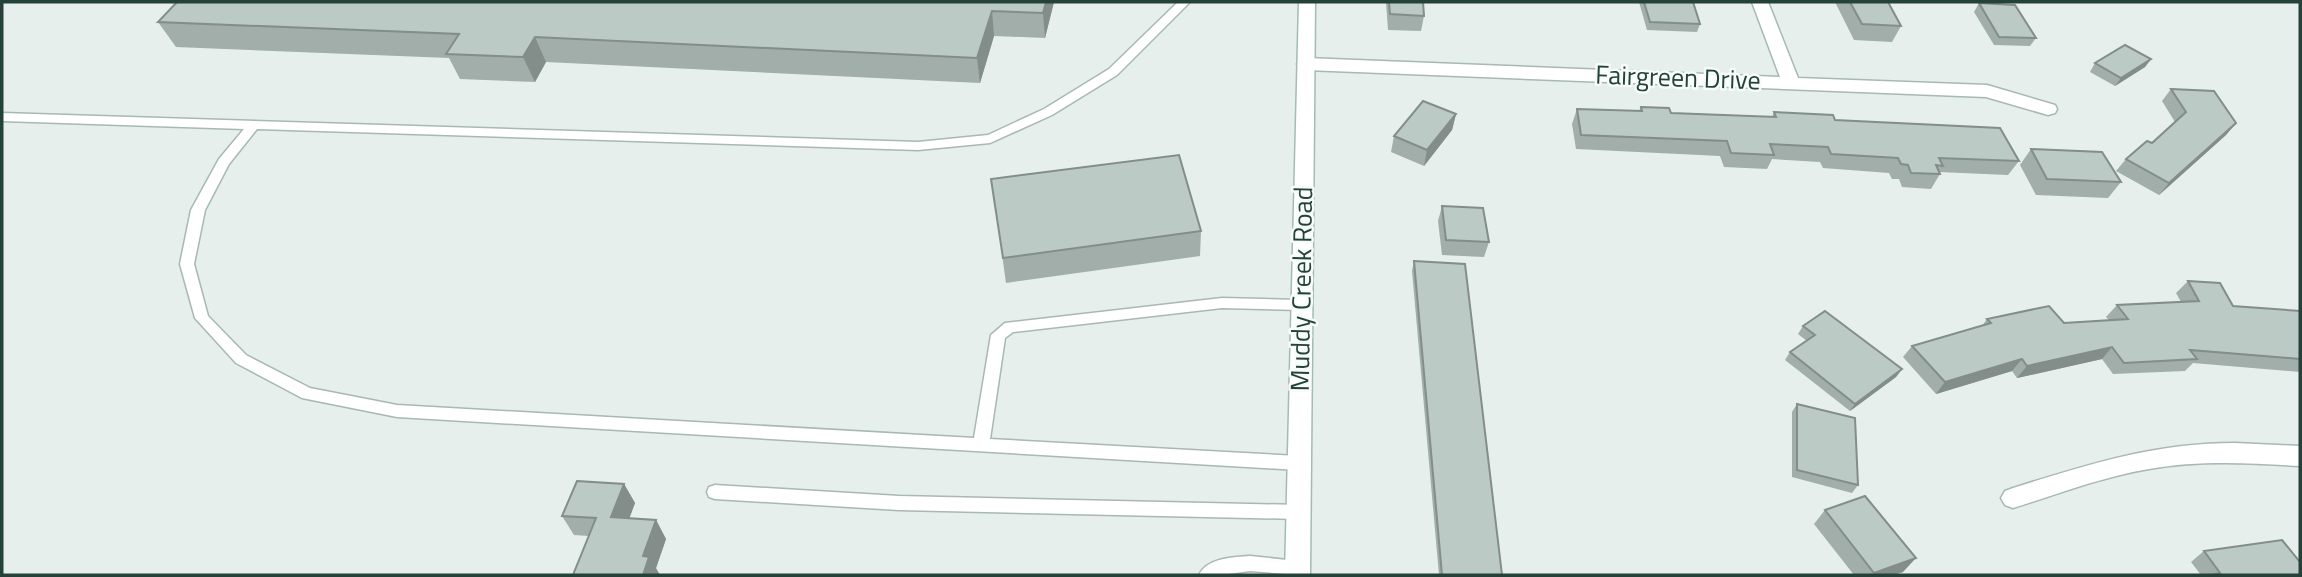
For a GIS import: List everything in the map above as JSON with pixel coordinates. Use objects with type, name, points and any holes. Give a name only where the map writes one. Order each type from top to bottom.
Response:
[{"type":"street","name":"Muddy Creek Road","points":[[1297,571],[1307,2]]},
{"type":"street","points":[[1760,2],[1791,82]]},
{"type":"street","name":"Fairgreen Drive","points":[[1306,64],[1987,91],[2048,109]]},
{"type":"street","points":[[2013,498],[2109,468],[2169,456],[2234,452],[2300,456]]},
{"type":"lane","points":[[2,117],[918,146],[990,139],[1048,112],[1113,72],[1184,2]]},
{"type":"lane","points":[[254,125],[225,162],[198,210],[187,264],[202,318],[241,359],[307,394],[397,411],[1298,463]]},
{"type":"lane","points":[[981,445],[998,335],[1010,327],[1222,303],[1301,305]]},
{"type":"lane","points":[[715,492],[900,503],[1299,512]]},
{"type":"lane","points":[[1207,575],[1215,569],[1239,563],[1297,571]]},
{"type":"building","points":[[177,2],[1046,2],[1043,13],[992,11],[977,58],[535,37],[523,57],[446,54],[459,34],[158,22]]},
{"type":"building","points":[[1389,2],[1423,2],[1424,16],[1390,14]]},
{"type":"building","points":[[1644,2],[1693,2],[1700,24],[1650,22]]},
{"type":"building","points":[[1850,2],[1888,2],[1901,26],[1862,24]]},
{"type":"building","points":[[1979,3],[2015,5],[2036,38],[1999,37]]},
{"type":"building","points":[[2125,45],[2151,59],[2121,78],[2095,63]]},
{"type":"building","points":[[2171,89],[2214,91],[2236,123],[2169,183],[2126,159],[2147,141],[2152,143],[2186,112]]},
{"type":"building","points":[[1423,101],[1456,114],[1427,150],[1394,136]]},
{"type":"building","points":[[1641,107],[1669,108],[1671,113],[1776,117],[1774,112],[1833,115],[1835,120],[2000,128],[2019,161],[1939,158],[1943,166],[1936,165],[1940,174],[1911,173],[1908,165],[1901,164],[1898,158],[1831,154],[1828,147],[1770,144],[1774,155],[1731,153],[1727,141],[1581,135],[1577,109],[1642,111]]},
{"type":"building","points":[[2031,149],[2102,152],[2121,182],[2047,179]]},
{"type":"building","points":[[1179,155],[1201,231],[1003,258],[991,179]]},
{"type":"building","points":[[1442,206],[1483,208],[1489,242],[1446,240]]},
{"type":"building","points":[[1414,261],[1465,264],[1502,575],[1442,575]]},
{"type":"building","points":[[2188,281],[2220,283],[2233,306],[2300,311],[2300,359],[2190,350],[2197,359],[2124,363],[2112,347],[2027,366],[2022,359],[1945,382],[1912,346],[1991,323],[1987,319],[2049,306],[2064,323],[2128,319],[2117,305],[2199,301]]},
{"type":"building","points":[[1825,311],[1902,369],[1855,404],[1790,352],[1815,335],[1803,326]]},
{"type":"building","points":[[1797,404],[1855,418],[1858,485],[1797,470]]},
{"type":"building","points":[[577,481],[624,484],[611,517],[656,520],[643,556],[649,557],[643,575],[573,575],[596,518],[562,516]]},
{"type":"building","points":[[1865,496],[1916,558],[1874,573],[1825,510]]},
{"type":"building","points":[[2282,540],[2300,562],[2300,575],[2212,575],[2220,573],[2204,551]]}]
